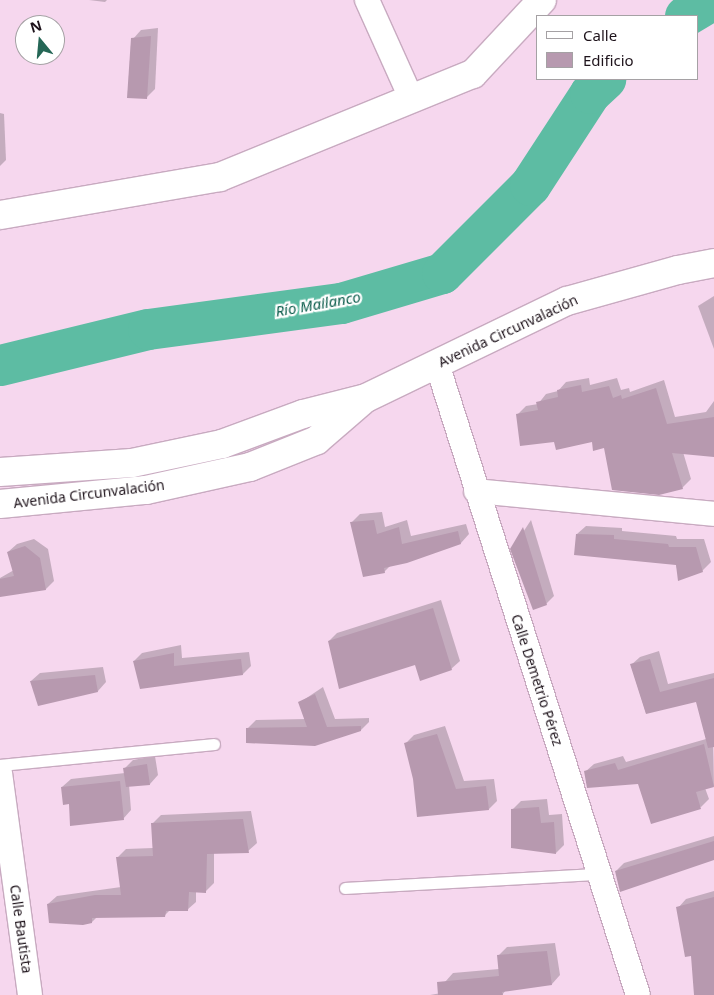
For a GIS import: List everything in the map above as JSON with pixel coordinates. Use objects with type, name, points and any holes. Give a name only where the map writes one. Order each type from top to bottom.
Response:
[{"type":"main road","points":[[0,215],[220,177],[474,74],[542,0]]},
{"type":"main road","name":"Avenida Circunvalación","points":[[0,472],[132,463],[222,444],[303,414],[366,398],[567,301],[678,270],[714,263]]},
{"type":"main road","name":"Avenida Circunvalación","points":[[0,504],[146,490],[250,467],[317,440],[366,398]]},
{"type":"street","points":[[367,0],[411,98]]},
{"type":"street","name":"Calle Demetrio Pérez","points":[[437,364],[638,995]]},
{"type":"street","points":[[476,491],[714,514]]},
{"type":"street","name":"Calle Bautista","points":[[0,774],[30,995]]},
{"type":"lane","points":[[0,765],[214,744]]},
{"type":"lane","points":[[345,888],[599,874]]},
{"type":"building","points":[[151,36],[147,99],[127,98],[131,38]]},
{"type":"building","points":[[581,385],[582,392],[609,386],[613,398],[621,395],[622,399],[656,388],[667,424],[714,417],[714,457],[672,453],[683,489],[659,495],[612,490],[604,448],[593,451],[592,442],[556,450],[554,442],[520,446],[516,414],[538,410],[536,402],[558,397],[557,390]]},
{"type":"building","points":[[374,520],[377,534],[399,527],[402,544],[458,531],[461,544],[407,563],[384,568],[385,573],[363,577],[350,522]]},
{"type":"building","points":[[523,527],[547,605],[533,610],[510,549]]},
{"type":"building","points":[[576,534],[614,535],[614,539],[668,544],[669,547],[696,547],[703,572],[678,581],[676,565],[574,555]]},
{"type":"building","points":[[25,546],[40,558],[46,590],[0,597],[0,579],[14,576],[7,552]]},
{"type":"building","points":[[433,608],[452,670],[420,681],[415,665],[339,689],[328,641]]},
{"type":"building","points":[[174,653],[174,666],[241,659],[243,675],[140,689],[133,661]]},
{"type":"building","points":[[650,659],[660,692],[714,678],[714,747],[708,748],[696,702],[646,714],[630,664]]},
{"type":"building","points":[[95,675],[98,692],[38,706],[30,681]]},
{"type":"building","points":[[315,694],[327,727],[361,726],[361,731],[315,746],[246,743],[246,728],[307,727],[298,702]]},
{"type":"building","points":[[437,734],[456,789],[486,786],[489,810],[417,817],[413,779],[404,743]]},
{"type":"building","points":[[704,744],[714,787],[696,792],[701,809],[651,824],[638,784],[587,788],[584,771],[615,763],[618,770]]},
{"type":"building","points":[[147,764],[150,785],[126,787],[123,768]]},
{"type":"building","points":[[120,781],[124,820],[70,826],[69,804],[63,805],[61,787]]},
{"type":"building","points":[[539,807],[541,823],[554,822],[556,854],[511,848],[511,809]]},
{"type":"building","points":[[243,819],[249,853],[207,854],[206,893],[189,892],[188,911],[166,911],[165,917],[92,918],[92,923],[83,925],[49,923],[47,904],[95,895],[121,895],[116,857],[153,856],[151,823]]},
{"type":"building","points":[[714,841],[714,860],[620,892],[615,871]]},
{"type":"building","points":[[714,897],[714,995],[694,995],[691,956],[685,957],[676,907]]},
{"type":"building","points":[[547,951],[552,985],[502,992],[503,995],[438,995],[437,982],[499,976],[497,955]]},
{"type":"waterway","name":"Río Mailanco","points":[[687,15],[712,0]]},
{"type":"waterway","name":"Río Mailanco","points":[[0,365],[148,329],[341,303],[442,273],[530,185],[590,93],[604,80]]}]
